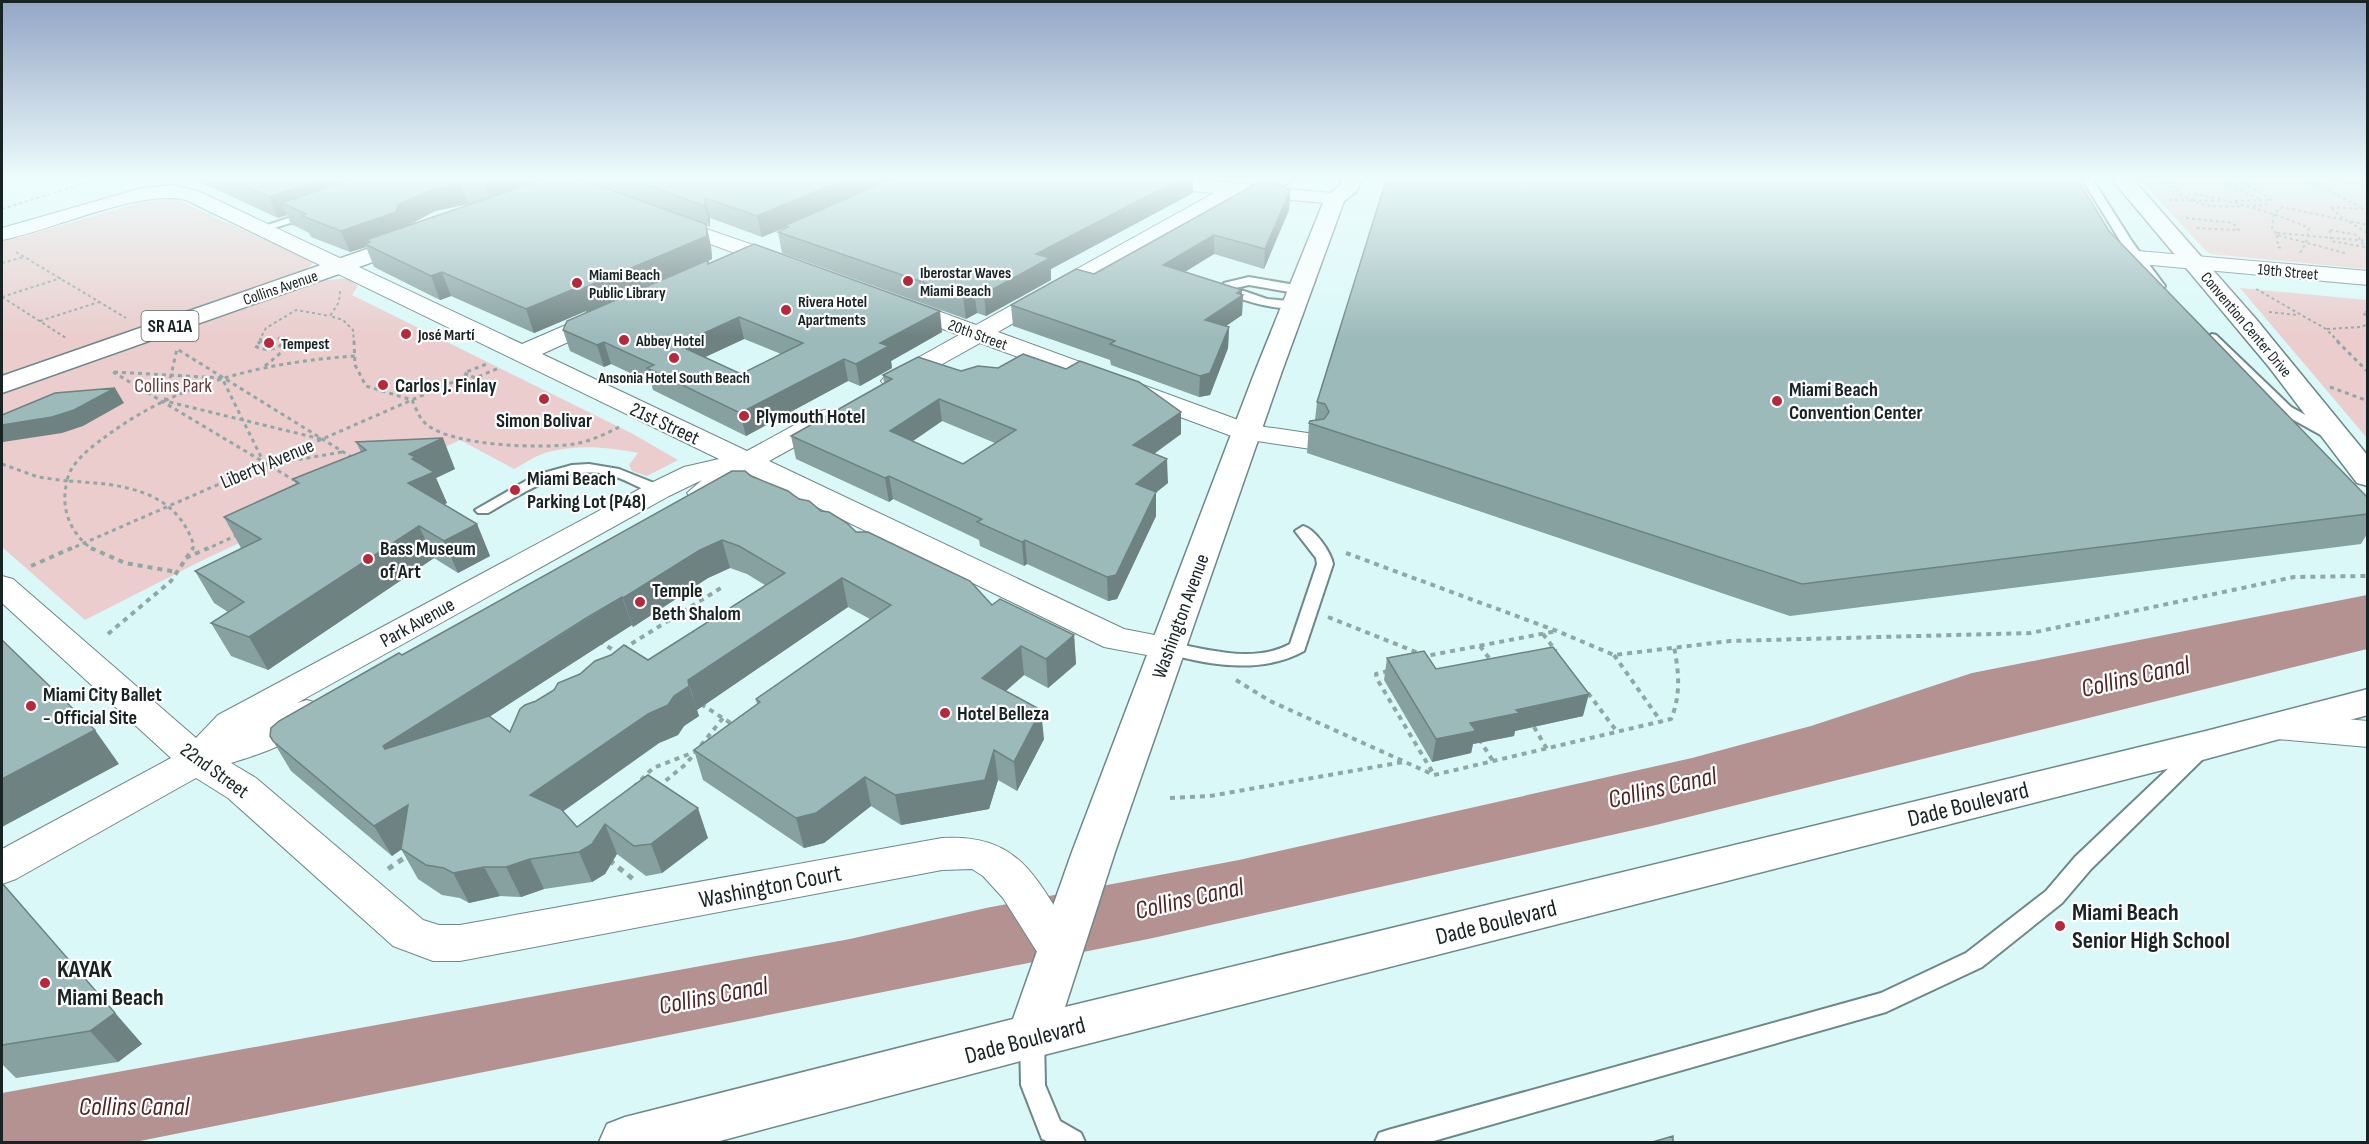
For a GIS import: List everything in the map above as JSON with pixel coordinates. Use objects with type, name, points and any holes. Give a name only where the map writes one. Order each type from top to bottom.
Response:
[{"type":"main road","name":"Washington Avenue","points":[[1032,1036],[1083,879],[1246,432],[1298,297],[1318,230]]},
{"type":"main road","name":"Convention Center Drive","points":[[2167,230],[2252,327],[2367,477]]},
{"type":"main road","name":"Collins Avenue","points":[[2,385],[339,266],[421,234]]},
{"type":"main road","name":"Dade Boulevard","points":[[626,1143],[1032,1036],[2206,745],[2367,702]]},
{"type":"street","name":"21st Street","points":[[6,241],[37,230]]},
{"type":"street","name":"21st Street","points":[[264,230],[339,266],[511,360],[748,462],[1116,639],[1168,648]]},
{"type":"street","points":[[692,230],[800,269]]},
{"type":"street","name":"Park Avenue","points":[[2,868],[197,760],[256,742],[718,483],[748,462],[1161,230]]},
{"type":"street","points":[[726,264],[777,241]]},
{"type":"street","name":"19th Street","points":[[2143,265],[2367,278]]},
{"type":"street","name":"19th Street","points":[[2202,270],[2367,292]]},
{"type":"street","name":"20th Street","points":[[875,296],[1246,432],[1311,441]]},
{"type":"street","points":[[511,360],[620,310]]},
{"type":"street","name":"Park Avenue","points":[[197,760],[231,724],[659,490],[694,473],[748,462]]},
{"type":"street","name":"22nd Street","points":[[2,586],[197,760],[242,788],[408,933],[435,945]]},
{"type":"street","points":[[2277,726],[2367,734]]},
{"type":"street","name":"Washington Court","points":[[435,945],[459,944],[942,854],[975,854],[990,859],[1007,873],[1021,892],[1057,955]]},
{"type":"lane","points":[[2121,230],[2143,265],[2168,295]]},
{"type":"lane","points":[[2202,328],[2286,410],[2341,441]]},
{"type":"lane","points":[[483,510],[545,476],[565,469],[608,471],[659,490]]},
{"type":"lane","points":[[1168,648],[1239,659],[1264,660],[1278,658],[1298,647],[1325,564],[1324,557],[1303,531]]},
{"type":"lane","points":[[1388,1143],[1886,1002],[1921,986],[1974,960],[2054,897],[2083,863],[2206,745]]},
{"type":"lane","points":[[1032,1036],[1033,1085],[1051,1130],[1072,1143]]},
{"type":"path","points":[[2274,230],[2306,244],[2352,254]]},
{"type":"path","points":[[2296,258],[2306,244],[2309,230]]},
{"type":"path","points":[[2330,230],[2331,241],[2365,247],[2357,235],[2332,230]]},
{"type":"path","points":[[2276,233],[2367,241]]},
{"type":"path","points":[[6,241],[24,256],[126,318]]},
{"type":"path","points":[[2,263],[24,256]]},
{"type":"path","points":[[2,297],[61,278]]},
{"type":"path","points":[[2255,289],[2326,329],[2367,372]]},
{"type":"path","points":[[330,315],[339,302],[340,291]]},
{"type":"path","points":[[2,297],[66,338]]},
{"type":"path","points":[[39,322],[99,302]]},
{"type":"path","points":[[262,340],[260,339],[266,328],[296,310],[330,315],[343,321],[353,330],[356,365],[366,386],[412,400],[426,423],[441,433],[506,444],[573,444],[599,437],[622,425]]},
{"type":"path","points":[[2367,311],[2363,313],[2367,317]]},
{"type":"path","points":[[2267,312],[2301,315]]},
{"type":"path","points":[[2326,329],[2361,327],[2367,324]]},
{"type":"path","points":[[276,337],[286,339],[285,343],[280,346],[259,349],[255,346],[262,340],[276,337]]},
{"type":"path","points":[[265,367],[283,351],[284,348],[280,346]]},
{"type":"path","points":[[165,401],[177,349],[359,461]]},
{"type":"path","points":[[177,572],[113,559],[84,543],[71,531],[66,514],[64,490],[68,475],[93,445],[132,418],[165,401],[222,378],[265,367],[328,357],[355,356]]},
{"type":"path","name":"Liberty Avenue","points":[[31,566],[469,375],[475,378],[511,360]]},
{"type":"path","points":[[469,375],[464,373],[493,361]]},
{"type":"path","points":[[222,378],[113,372],[165,401],[265,465],[304,486]]},
{"type":"path","points":[[222,378],[265,465]]},
{"type":"path","points":[[2321,384],[2367,401]]},
{"type":"path","points":[[165,401],[321,439]]},
{"type":"path","points":[[265,465],[343,452]]},
{"type":"path","points":[[2,464],[38,477],[97,483],[143,492],[168,506],[189,528],[194,546],[171,581],[108,634]]},
{"type":"path","points":[[186,559],[247,530]]},
{"type":"path","points":[[1346,553],[1557,631],[1614,655],[1730,641],[2031,633],[2294,577],[2367,576]]},
{"type":"path","points":[[608,658],[724,586]]},
{"type":"path","points":[[1331,618],[1426,656],[1557,631]]},
{"type":"path","points":[[1543,634],[1557,652]]},
{"type":"path","points":[[597,640],[627,659]]},
{"type":"path","points":[[1480,646],[1497,670]]},
{"type":"path","points":[[1232,678],[1270,701],[1434,775],[1662,723],[1671,719],[1676,707],[1677,659],[1674,646]]},
{"type":"path","points":[[1614,655],[1662,723]]},
{"type":"path","points":[[1426,656],[1430,662]]},
{"type":"path","points":[[1399,669],[1378,673],[1376,674],[1377,679],[1434,775]]},
{"type":"path","points":[[1584,688],[1618,733]]},
{"type":"path","points":[[694,700],[742,730]]},
{"type":"path","points":[[649,790],[669,780],[690,761],[723,718]]},
{"type":"path","points":[[1534,727],[1547,749]]},
{"type":"path","points":[[1474,732],[1493,761]]},
{"type":"path","points":[[642,793],[632,794],[640,779],[651,770],[663,762],[697,751]]},
{"type":"path","points":[[1170,798],[1210,796],[1406,762]]},
{"type":"path","points":[[388,868],[418,849]]},
{"type":"path","points":[[605,857],[641,886]]},
{"type":"green space","name":"Collins Park","points":[[44,230],[244,230],[314,262],[305,271],[314,277],[322,280],[341,278],[348,280],[358,286],[352,295],[633,434],[678,460],[647,476],[632,471],[629,465],[638,453],[582,447],[548,452],[514,469],[460,440],[203,560],[85,620],[2,547],[2,237],[11,234],[18,238]]},
{"type":"green space","points":[[2187,230],[2367,230],[2367,269],[2211,254]]},
{"type":"green space","points":[[2240,288],[2367,300],[2367,438]]},
{"type":"water","name":"Collins Canal","points":[[2367,595],[2367,649],[1656,825],[1153,938],[135,1142],[2,1142],[2,1093],[850,939],[986,908],[1239,860],[1692,758],[1811,726],[1972,673]]},
{"type":"building","points":[[394,230],[707,230],[707,236],[579,290],[581,286],[526,309],[442,272],[431,276],[365,244],[370,242],[366,240]]},
{"type":"building","points":[[1081,230],[1036,254],[1050,258],[984,294],[974,290],[963,296],[778,232]]},
{"type":"building","points":[[1172,230],[1273,230],[1265,249],[1214,235],[1163,265],[1242,290],[1237,293],[1243,295],[1205,320],[1229,327],[1210,373],[1200,376],[1110,344],[1115,341],[1011,305],[1076,269],[1094,274]]},
{"type":"building","name":"Miami Beach Convention Center","points":[[1370,230],[2109,230],[2367,497],[2367,514],[1802,584],[1309,423],[1324,419],[1329,412],[1325,404],[1317,402]]},
{"type":"building","points":[[754,244],[940,311],[880,343],[889,346],[856,364],[844,359],[740,413],[647,368],[654,365],[604,342],[597,345],[563,330],[567,321],[708,260],[708,264]],"holes":[[[739,317],[803,343],[741,374],[678,345]]]},
{"type":"building","points":[[1023,354],[1066,369],[1080,361],[1139,382],[1181,412],[1133,445],[1167,459],[1136,484],[1156,492],[1116,575],[1107,577],[1025,540],[1022,542],[977,522],[982,519],[889,476],[885,478],[791,436],[892,379],[883,375],[918,357],[961,371],[978,366],[998,368]],"holes":[[[939,399],[1016,430],[963,464],[890,431]]]},
{"type":"building","points":[[115,388],[74,410],[52,417],[2,425],[2,415],[55,393]]},
{"type":"building","points":[[443,438],[409,454],[415,457],[412,459],[434,472],[408,483],[477,524],[444,541],[419,526],[249,637],[211,623],[244,602],[195,571],[261,539],[224,517],[299,483],[293,479],[366,450],[356,442]]},
{"type":"building","points":[[732,471],[745,471],[751,476],[788,491],[799,499],[809,501],[821,511],[829,512],[847,523],[856,532],[868,532],[970,581],[992,605],[1000,599],[1074,635],[1046,659],[1021,646],[982,678],[1041,710],[1014,762],[994,750],[985,780],[895,795],[865,777],[816,813],[796,818],[694,750],[760,702],[756,699],[891,605],[842,578],[688,680],[689,686],[674,696],[668,705],[648,714],[530,795],[561,809],[577,827],[648,775],[698,808],[651,844],[634,846],[605,824],[592,844],[579,852],[530,859],[506,867],[484,867],[453,873],[444,868],[426,865],[401,849],[408,805],[374,826],[273,741],[270,736],[271,728],[279,721],[399,653],[402,655]],"holes":[[[722,540],[739,546],[785,573],[648,660],[624,645],[611,655],[595,661],[580,674],[558,683],[554,690],[536,701],[525,705],[520,709],[510,732],[489,716],[385,749],[383,746],[588,617],[700,550]]]},
{"type":"building","points":[[2,640],[95,730],[2,779]]},
{"type":"building","points":[[1553,647],[1589,694],[1516,710],[1519,713],[1470,723],[1476,731],[1436,739],[1387,658],[1424,651],[1436,669]]},
{"type":"building","name":"KAYAK Miami Beach","points":[[2,883],[115,1013],[90,1031],[2,1045]]},
{"type":"building","points":[[1673,1136],[1673,1143],[1649,1143]]},
{"type":"place","name":"Iberostar Waves Miami Beach","points":[[908,281]]},
{"type":"place","name":"Miami Beach Public Library","points":[[577,283]]},
{"type":"place","name":"Rivera Hotel Apartments","points":[[786,310]]},
{"type":"place","name":"José Martí","points":[[406,334]]},
{"type":"place","name":"Abbey Hotel","points":[[624,340]]},
{"type":"place","name":"Tempest","points":[[269,343]]},
{"type":"place","name":"Ansonia Hotel South Beach","points":[[674,358]]},
{"type":"place","name":"Carlos J. Finlay","points":[[383,385]]},
{"type":"place","name":"Simon Bolivar","points":[[544,399]]},
{"type":"place","name":"Miami Beach Convention Center","points":[[1777,401]]},
{"type":"place","name":"Plymouth Hotel","points":[[744,416]]},
{"type":"place","name":"Miami Beach Parking Lot (P48)","points":[[515,490]]},
{"type":"place","name":"Bass Museum of Art","points":[[368,559]]},
{"type":"place","name":"Temple Beth Shalom","points":[[640,602]]},
{"type":"place","name":"Miami City Ballet - Official Site","points":[[31,706]]},
{"type":"place","name":"Hotel Belleza","points":[[945,713]]},
{"type":"place","name":"Miami Beach Senior High School","points":[[2060,926]]},
{"type":"place","name":"KAYAK Miami Beach","points":[[45,983]]}]
